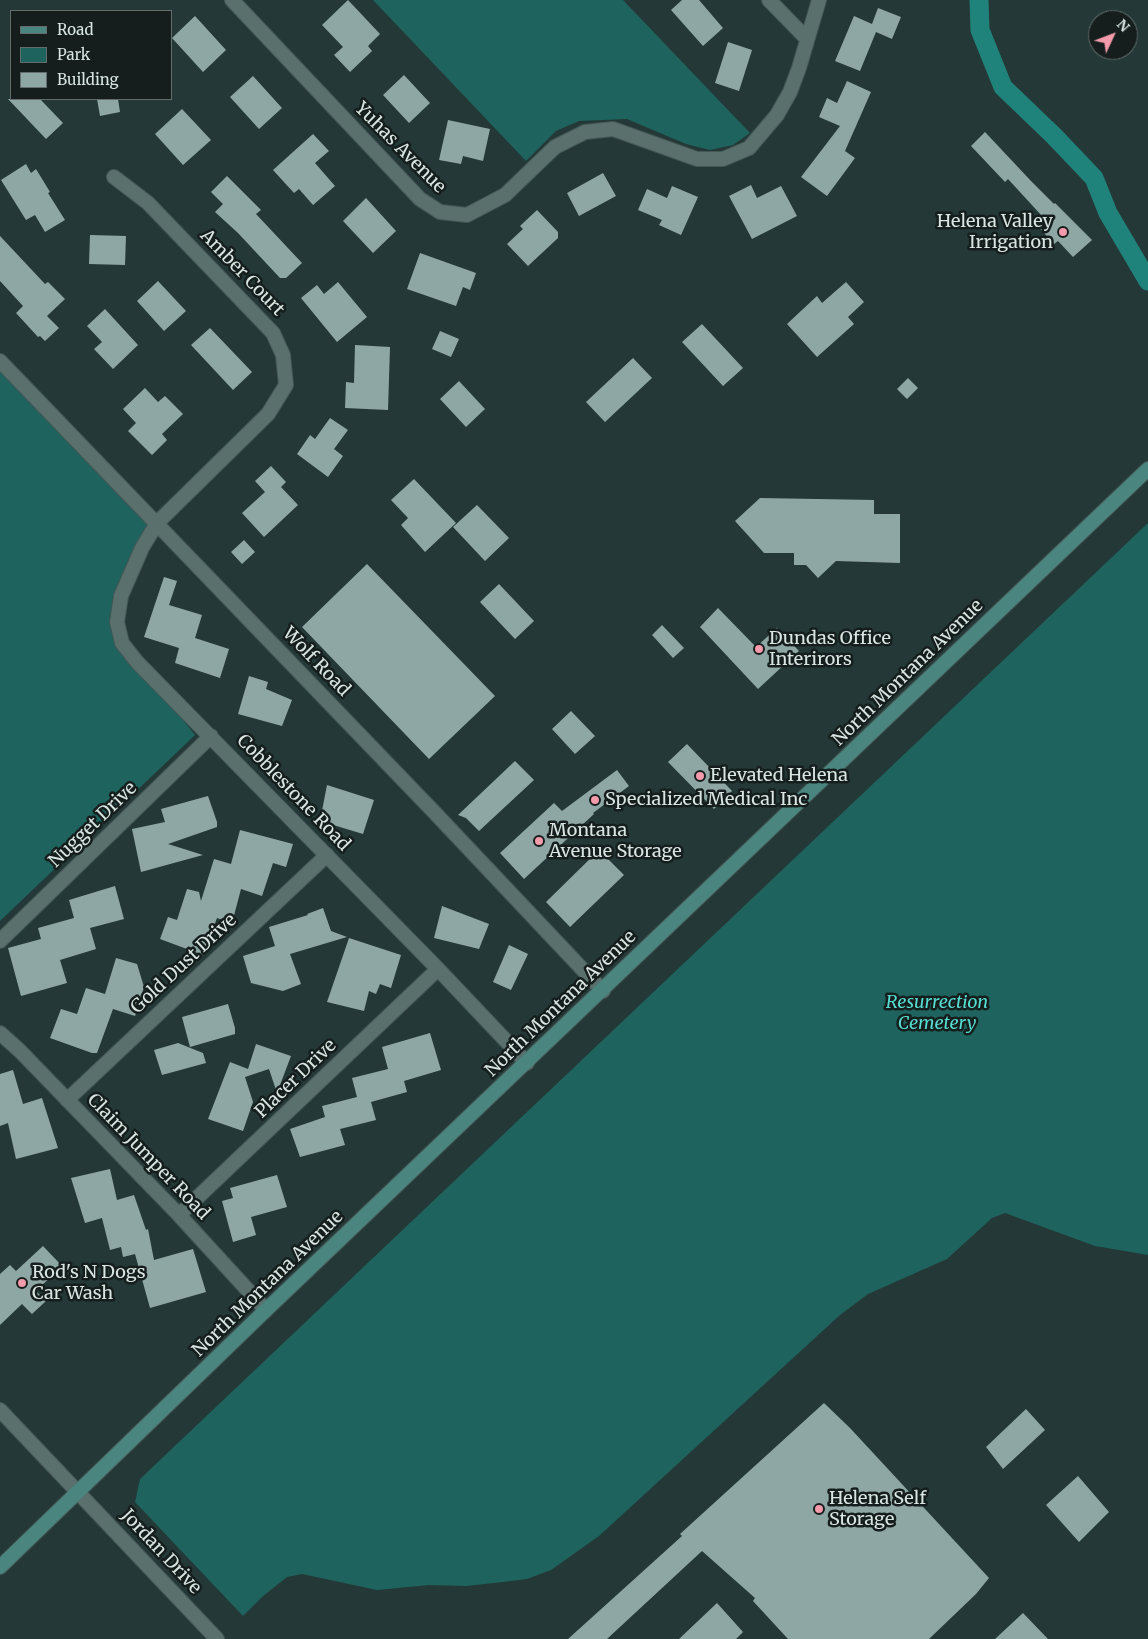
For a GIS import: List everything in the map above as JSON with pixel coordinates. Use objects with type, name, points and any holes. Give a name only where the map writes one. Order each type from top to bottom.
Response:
[{"type":"main road","name":"North Montana Avenue","points":[[0,1567],[266,1310],[1148,469]]},
{"type":"street","name":"Yuhas Avenue","points":[[232,0],[420,199],[440,212],[467,215],[505,195],[555,147],[585,132],[613,129],[697,159],[723,159],[749,148],[777,115],[786,100],[800,68],[806,39],[819,0]]},
{"type":"street","points":[[769,0],[806,39]]},
{"type":"street","name":"Amber Court","points":[[114,177],[148,203],[273,333],[283,355],[286,385],[268,414],[157,523]]},
{"type":"street","name":"Wolf Road","points":[[0,361],[603,990]]},
{"type":"street","name":"Cobblestone Road","points":[[157,523],[142,548],[121,596],[117,622],[122,642],[137,662],[212,736],[526,1063]]},
{"type":"street","name":"Nugget Drive","points":[[0,940],[212,736]]},
{"type":"street","name":"Gold Dust Drive","points":[[67,1100],[327,855]]},
{"type":"street","name":"Placer Drive","points":[[179,1216],[438,970]]},
{"type":"street","name":"Claim Jumper Road","points":[[0,1033],[20,1051],[179,1216],[266,1310]]},
{"type":"street","name":"Jordan Drive","points":[[0,1410],[217,1639]]},
{"type":"green space","points":[[373,0],[623,0],[750,133],[733,145],[710,150],[686,144],[627,119],[579,121],[556,131],[526,161]]},
{"type":"green space","points":[[0,353],[157,523],[121,596],[122,642],[195,735],[0,921]]},
{"type":"green space","name":"Resurrection Cemetery","points":[[1148,523],[1148,1255],[1095,1246],[1005,1213],[992,1218],[947,1259],[868,1294],[840,1315],[599,1536],[551,1570],[527,1579],[503,1582],[466,1586],[429,1585],[377,1590],[302,1574],[287,1577],[262,1597],[243,1616],[135,1502],[140,1479]]},
{"type":"building","points":[[348,0],[380,34],[368,46],[372,51],[350,72],[334,55],[343,47],[322,25]]},
{"type":"building","points":[[682,0],[699,0],[723,28],[703,46],[671,10]]},
{"type":"building","points":[[878,8],[901,17],[892,39],[876,32],[860,71],[835,61],[854,16],[872,24]]},
{"type":"building","points":[[195,16],[226,50],[203,72],[172,38]]},
{"type":"building","points":[[728,42],[752,50],[739,91],[715,83]]},
{"type":"building","points":[[404,75],[430,103],[409,123],[383,95]]},
{"type":"building","points":[[253,76],[282,108],[259,129],[230,97]]},
{"type":"building","points":[[847,81],[871,92],[845,151],[855,158],[827,196],[801,177],[840,126],[819,117],[827,98],[837,103]]},
{"type":"building","points":[[8,99],[41,100],[63,123],[46,139]]},
{"type":"building","points":[[97,100],[118,100],[120,112],[100,116]]},
{"type":"building","points":[[182,109],[211,140],[183,165],[155,134]]},
{"type":"building","points":[[448,120],[490,129],[483,161],[463,156],[461,164],[439,160]]},
{"type":"building","points":[[985,132],[1031,181],[1092,240],[1073,257],[1058,241],[1054,244],[1035,223],[1042,216],[1008,179],[1005,182],[971,146]]},
{"type":"building","points":[[313,134],[329,151],[315,163],[335,186],[313,205],[299,189],[294,193],[273,170]]},
{"type":"building","points":[[26,164],[31,173],[36,169],[65,220],[45,232],[35,215],[26,220],[1,180]]},
{"type":"building","points":[[603,173],[616,196],[579,216],[567,193]]},
{"type":"building","points":[[227,176],[261,210],[256,214],[302,263],[286,278],[280,278],[238,233],[215,212],[223,204],[211,192]]},
{"type":"building","points":[[751,185],[757,198],[781,186],[797,216],[752,239],[729,196]]},
{"type":"building","points":[[672,186],[698,197],[681,235],[659,225],[662,220],[638,210],[647,189],[667,198]]},
{"type":"building","points":[[366,198],[396,231],[373,253],[343,221]]},
{"type":"building","points":[[537,210],[558,232],[558,238],[528,266],[507,244],[523,229],[520,226]]},
{"type":"building","points":[[90,235],[126,236],[125,265],[89,264]]},
{"type":"building","points":[[0,236],[45,284],[48,282],[65,299],[47,316],[59,328],[45,341],[40,336],[38,337],[16,313],[23,306],[0,281]]},
{"type":"building","points":[[420,253],[476,273],[470,290],[463,287],[456,306],[407,289]]},
{"type":"building","points":[[158,281],[186,311],[164,331],[137,301]]},
{"type":"building","points":[[338,282],[367,317],[337,342],[301,298],[317,285],[324,294]]},
{"type":"building","points":[[846,282],[864,302],[848,317],[854,324],[817,357],[787,324],[817,296],[822,303]]},
{"type":"building","points":[[105,309],[138,345],[113,369],[94,349],[102,342],[87,326]]},
{"type":"building","points":[[702,324],[743,368],[723,386],[682,342]]},
{"type":"building","points":[[210,328],[252,372],[233,390],[191,345]]},
{"type":"building","points":[[440,331],[459,339],[451,357],[432,349]]},
{"type":"building","points":[[355,345],[390,347],[388,410],[345,408],[346,382],[354,383]]},
{"type":"building","points":[[633,358],[652,378],[605,422],[586,402]]},
{"type":"building","points":[[908,378],[918,388],[907,399],[897,389]]},
{"type":"building","points":[[459,381],[485,409],[466,427],[440,399]]},
{"type":"building","points":[[145,388],[158,402],[165,396],[183,414],[162,434],[167,440],[152,455],[128,431],[136,423],[123,409]]},
{"type":"building","points":[[330,418],[348,430],[334,449],[343,456],[328,477],[297,454],[310,435],[315,439]]},
{"type":"building","points":[[271,466],[286,482],[281,487],[298,505],[264,537],[242,513],[265,492],[255,481]]},
{"type":"building","points":[[414,479],[456,523],[425,552],[401,525],[408,518],[391,500]]},
{"type":"building","points":[[760,498],[874,500],[874,514],[900,514],[900,563],[836,561],[818,578],[806,565],[794,565],[794,553],[764,553],[735,521]]},
{"type":"building","points":[[477,505],[509,538],[485,561],[453,527]]},
{"type":"building","points":[[244,540],[255,552],[242,564],[231,552]]},
{"type":"building","points":[[367,564],[495,696],[429,759],[302,627]]},
{"type":"building","points":[[164,577],[177,581],[169,605],[202,615],[195,638],[229,649],[220,678],[175,663],[179,648],[144,637]]},
{"type":"building","points":[[499,584],[534,621],[515,639],[480,602]]},
{"type":"building","name":"Dundas Office Interirors","points":[[718,608],[756,647],[777,628],[799,651],[758,689],[700,627]]},
{"type":"building","points":[[662,625],[684,648],[673,658],[652,635]]},
{"type":"building","points":[[249,676],[268,682],[266,689],[292,700],[282,726],[238,714]]},
{"type":"building","points":[[571,711],[595,736],[575,754],[552,729]]},
{"type":"building","name":"Elevated Helena","points":[[687,744],[732,791],[714,809],[668,762]]},
{"type":"building","points":[[515,761],[534,780],[479,831],[466,818],[458,815]]},
{"type":"building","name":"Montana Avenue Storage","points":[[617,770],[629,786],[593,813],[524,879],[500,853],[554,803],[562,811]]},
{"type":"building","points":[[327,785],[374,800],[363,834],[320,821]]},
{"type":"building","points":[[208,796],[217,827],[168,844],[203,855],[141,872],[132,829],[165,822],[161,809]]},
{"type":"building","points":[[240,830],[293,844],[286,867],[273,863],[262,896],[241,889],[232,923],[217,918],[203,955],[160,939],[168,917],[177,920],[187,889],[199,892],[201,901],[214,859],[231,864]]},
{"type":"building","points":[[599,850],[624,875],[570,927],[546,902]]},
{"type":"building","points":[[115,886],[124,919],[90,928],[96,949],[60,960],[67,983],[21,996],[8,948],[41,939],[38,928],[74,918],[69,900]]},
{"type":"building","points":[[442,906],[489,924],[479,949],[434,938]]},
{"type":"building","points":[[323,908],[331,931],[347,937],[290,954],[301,984],[283,991],[251,983],[243,956],[275,946],[269,927],[308,915]]},
{"type":"building","points":[[349,938],[401,955],[391,988],[380,984],[376,994],[369,991],[364,1011],[327,1002]]},
{"type":"building","points":[[509,945],[528,954],[511,990],[493,982]]},
{"type":"building","points":[[116,958],[137,964],[144,987],[135,1016],[113,1009],[97,1053],[92,1053],[50,1038],[61,1009],[77,1014],[86,988],[105,994]]},
{"type":"building","points":[[228,1004],[235,1034],[190,1047],[182,1017]]},
{"type":"building","points":[[430,1033],[441,1070],[404,1081],[407,1092],[371,1102],[376,1120],[340,1129],[345,1145],[300,1157],[290,1129],[325,1117],[322,1106],[357,1097],[352,1078],[388,1069],[382,1047]]},
{"type":"building","points":[[178,1043],[203,1053],[206,1063],[162,1075],[154,1050]]},
{"type":"building","points":[[256,1044],[291,1056],[277,1093],[269,1069],[245,1077],[253,1102],[243,1131],[208,1119],[230,1062],[248,1069]]},
{"type":"building","points":[[13,1070],[23,1104],[42,1098],[58,1148],[16,1159],[8,1123],[0,1126],[0,1074]]},
{"type":"building","points":[[110,1169],[117,1200],[134,1195],[146,1230],[148,1229],[154,1260],[193,1249],[206,1292],[150,1308],[135,1254],[123,1257],[121,1247],[110,1250],[102,1218],[85,1223],[71,1178]]},
{"type":"building","points":[[277,1175],[287,1207],[251,1217],[256,1235],[233,1242],[222,1201],[233,1198],[230,1188]]},
{"type":"building","name":"Rod's N Dogs Car Wash","points":[[43,1246],[62,1266],[36,1291],[46,1301],[32,1314],[22,1304],[0,1325],[0,1274],[10,1265],[16,1271]]},
{"type":"building","name":"Helena Self Storage","points":[[824,1403],[850,1428],[989,1578],[976,1594],[929,1639],[788,1639],[753,1601],[755,1598],[702,1551],[607,1639],[568,1639],[682,1536],[680,1534]]},
{"type":"building","points":[[1026,1409],[1045,1430],[1003,1469],[986,1447]]},
{"type":"building","points":[[1078,1476],[1109,1512],[1079,1542],[1046,1505]]},
{"type":"building","points":[[717,1603],[743,1632],[736,1639],[679,1639]]},
{"type":"building","points":[[1023,1613],[1048,1639],[995,1639]]},
{"type":"waterway","name":"Helena Valley Irrigation","points":[[979,0],[980,30],[1003,87],[1094,178],[1108,213],[1148,281]]},
{"type":"place","name":"Helena Valley Irrigation","points":[[1063,232]]},
{"type":"place","name":"Dundas Office Interirors","points":[[759,649]]},
{"type":"place","name":"Elevated Helena","points":[[700,776]]},
{"type":"place","name":"Specialized Medical Inc","points":[[595,800]]},
{"type":"place","name":"Montana Avenue Storage","points":[[539,841]]},
{"type":"place","name":"Rod's N Dogs Car Wash","points":[[22,1283]]},
{"type":"place","name":"Helena Self Storage","points":[[819,1509]]}]
